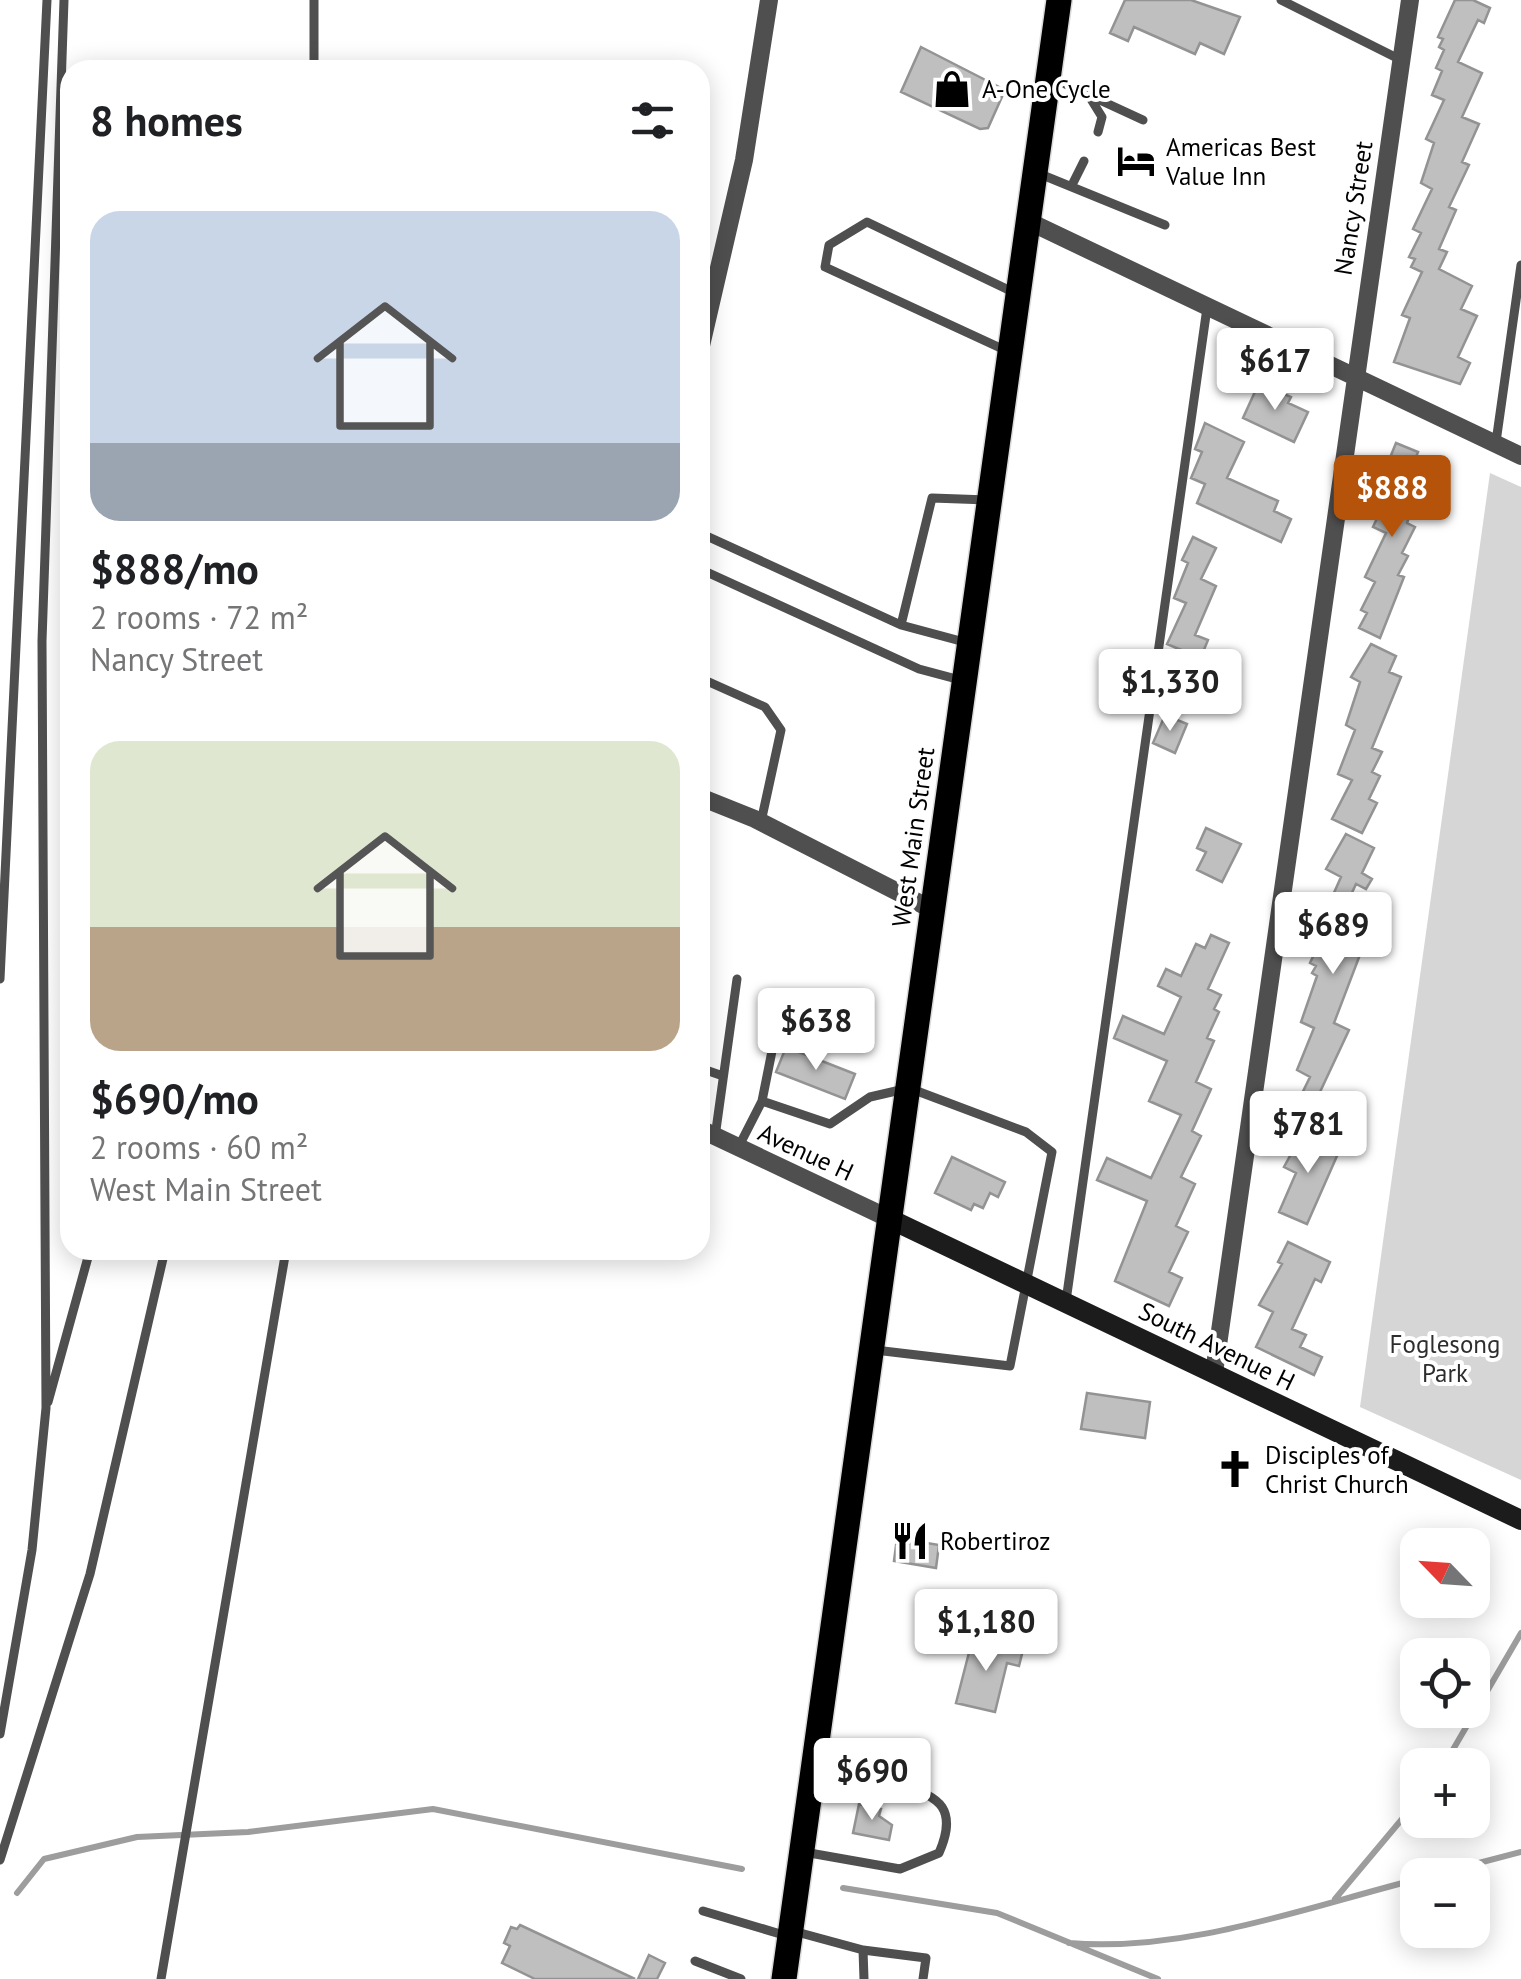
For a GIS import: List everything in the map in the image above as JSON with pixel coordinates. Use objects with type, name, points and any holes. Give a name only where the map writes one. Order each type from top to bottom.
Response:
[{"type":"main road","name":"West Main Street","points":[[784,1979],[1060,0]]},
{"type":"street","points":[[710,307],[744,160],[768,0]]},
{"type":"street","name":"Nancy Street","points":[[1214,1374],[1353,378],[1410,0]]},
{"type":"street","points":[[1030,222],[1521,456]]},
{"type":"street","points":[[710,801],[761,822],[933,910]]},
{"type":"street","name":"Avenue H","points":[[710,1134],[890,1219]]},
{"type":"street","name":"South Avenue H","points":[[890,1219],[1521,1520]]},
{"type":"lane","points":[[0,978],[47,0]]},
{"type":"lane","points":[[62,60],[64,0]]},
{"type":"lane","points":[[314,0],[314,60]]},
{"type":"lane","points":[[1280,0],[1401,60]]},
{"type":"lane","points":[[1049,76],[1143,120]]},
{"type":"lane","points":[[1087,94],[1102,117],[1098,132]]},
{"type":"lane","points":[[0,1734],[32,1550],[46,1408],[42,640],[60,116]]},
{"type":"lane","points":[[1072,185],[1084,161]]},
{"type":"lane","points":[[1037,173],[1165,225]]},
{"type":"lane","points":[[1011,353],[825,267],[828,245],[866,222],[1020,295]]},
{"type":"lane","points":[[1496,445],[1521,265]]},
{"type":"lane","points":[[1066,1301],[1207,308]]},
{"type":"lane","points":[[901,625],[932,498],[991,500]]},
{"type":"lane","points":[[710,537],[901,625],[970,644]]},
{"type":"lane","points":[[710,573],[919,669],[966,681]]},
{"type":"lane","points":[[710,682],[765,707],[781,730],[761,822]]},
{"type":"lane","points":[[710,1126],[724,1076],[736,980]]},
{"type":"lane","points":[[738,1148],[762,1101],[772,1050]]},
{"type":"lane","points":[[710,1071],[724,1076]]},
{"type":"lane","points":[[762,1101],[830,1124],[870,1098],[909,1088],[1026,1132],[1052,1152],[1010,1366],[872,1350]]},
{"type":"lane","points":[[46,1408],[87,1260]]},
{"type":"lane","points":[[0,1860],[90,1574],[163,1260]]},
{"type":"lane","points":[[160,1979],[284,1260]]},
{"type":"lane","points":[[802,1852],[900,1870],[939,1853],[946,1831],[946,1817],[934,1798],[877,1779],[814,1765]]},
{"type":"lane","points":[[703,1910],[863,1950],[926,1958],[923,1979]]},
{"type":"lane","points":[[863,1950],[864,1979]]},
{"type":"lane","points":[[696,1961],[741,1979]]},
{"type":"green space","name":"Foglesong Park","points":[[1490,473],[1521,487],[1521,1480],[1360,1407]]},
{"type":"building","points":[[1125,0],[1191,0],[1240,17],[1224,54],[1200,43],[1195,54],[1134,27],[1128,41],[1110,33]]},
{"type":"building","points":[[1455,0],[1473,0],[1490,8],[1484,23],[1478,20],[1458,62],[1482,73],[1462,117],[1479,124],[1462,162],[1469,165],[1449,207],[1456,210],[1439,249],[1447,252],[1439,269],[1472,286],[1461,309],[1477,316],[1458,357],[1470,363],[1460,384],[1394,362],[1410,318],[1402,315],[1422,272],[1411,267],[1415,259],[1409,257],[1421,233],[1413,229],[1432,189],[1421,183],[1434,143],[1426,139],[1444,100],[1432,95],[1442,71],[1436,68],[1444,50],[1439,47],[1443,39],[1438,37]]},
{"type":"building","name":"A-One Cycle","points":[[921,47],[1005,90],[988,128],[980,129],[901,92]]},
{"type":"building","points":[[1259,383],[1291,397],[1288,403],[1308,412],[1294,442],[1243,418]]},
{"type":"building","points":[[1205,423],[1244,442],[1227,478],[1278,501],[1274,511],[1291,519],[1281,542],[1197,503],[1205,484],[1191,478],[1202,452],[1195,449]]},
{"type":"building","points":[[1396,443],[1418,452],[1411,470],[1423,475],[1407,523],[1415,527],[1402,553],[1408,556],[1398,575],[1404,577],[1380,638],[1359,628],[1367,613],[1361,610],[1375,582],[1365,577],[1386,533],[1373,527],[1395,480],[1383,475]]},
{"type":"building","points":[[1193,537],[1216,548],[1201,579],[1216,586],[1195,635],[1208,640],[1182,703],[1165,694],[1186,652],[1167,644],[1186,603],[1174,598],[1188,563],[1182,560]]},
{"type":"building","points":[[1371,644],[1396,656],[1389,672],[1401,677],[1372,748],[1382,752],[1372,772],[1380,776],[1369,799],[1377,803],[1362,833],[1332,819],[1352,780],[1338,774],[1355,730],[1346,725],[1360,682],[1351,677]]},
{"type":"building","points":[[1165,715],[1187,724],[1175,753],[1153,743]]},
{"type":"building","points":[[1206,828],[1241,844],[1222,882],[1197,870],[1206,852],[1197,848]]},
{"type":"building","points":[[1346,834],[1374,848],[1362,873],[1372,879],[1366,889],[1356,884],[1351,895],[1382,910],[1375,924],[1357,915],[1344,943],[1361,952],[1334,1023],[1349,1030],[1320,1092],[1333,1099],[1318,1129],[1291,1116],[1310,1077],[1297,1070],[1314,1028],[1301,1022],[1317,976],[1312,973],[1316,966],[1310,963],[1327,927],[1320,924],[1341,877],[1326,869]]},
{"type":"building","points":[[1211,935],[1229,943],[1208,989],[1221,995],[1214,1009],[1219,1012],[1207,1038],[1214,1041],[1196,1082],[1211,1089],[1192,1131],[1201,1136],[1181,1177],[1195,1184],[1176,1226],[1188,1232],[1169,1272],[1182,1278],[1169,1306],[1115,1281],[1147,1201],[1097,1180],[1107,1158],[1151,1178],[1181,1115],[1149,1101],[1167,1061],[1114,1038],[1123,1016],[1164,1034],[1181,997],[1158,986],[1166,969],[1181,976],[1196,944],[1205,948]]},
{"type":"building","points":[[786,1047],[855,1074],[845,1099],[776,1072]]},
{"type":"building","points":[[1303,1132],[1340,1149],[1307,1224],[1279,1212],[1296,1173],[1284,1167]]},
{"type":"building","points":[[952,1157],[1005,1182],[998,1197],[990,1193],[983,1208],[974,1204],[971,1210],[935,1193]]},
{"type":"building","points":[[1288,1242],[1330,1262],[1321,1282],[1315,1279],[1292,1329],[1306,1335],[1300,1347],[1322,1357],[1314,1375],[1256,1347],[1273,1312],[1259,1305],[1282,1264],[1278,1262]]},
{"type":"building","points":[[1087,1393],[1150,1402],[1145,1438],[1081,1429]]},
{"type":"building","points":[[897,1538],[939,1545],[936,1568],[894,1561]]},
{"type":"building","points":[[973,1637],[1023,1650],[1019,1666],[1007,1663],[995,1712],[956,1703]]},
{"type":"building","points":[[859,1804],[881,1809],[879,1816],[892,1825],[889,1840],[853,1833]]},
{"type":"building","points":[[520,1925],[635,1979],[535,1979],[502,1963],[510,1946],[504,1943],[511,1927],[517,1929]]},
{"type":"building","points":[[649,1955],[665,1963],[657,1979],[638,1979]]},
{"type":"waterway","points":[[1454,1748],[1521,1633]]},
{"type":"waterway","points":[[17,1893],[44,1859],[137,1837],[248,1832],[433,1809],[742,1869]]},
{"type":"waterway","points":[[1335,1899],[1400,1821]]},
{"type":"waterway","points":[[1490,1860],[1521,1852]]},
{"type":"waterway","points":[[1069,1943],[1113,1944],[1201,1935],[1400,1884]]},
{"type":"waterway","points":[[843,1888],[997,1913],[1158,1979]]},
{"type":"place","name":"A-One Cycle","points":[[952,89]]},
{"type":"place","name":"Americas Best Value Inn","points":[[1136,161]]},
{"type":"place","name":"Disciples of Christ Church","points":[[1235,1469]]},
{"type":"place","name":"Robertiroz","points":[[910,1541]]}]
